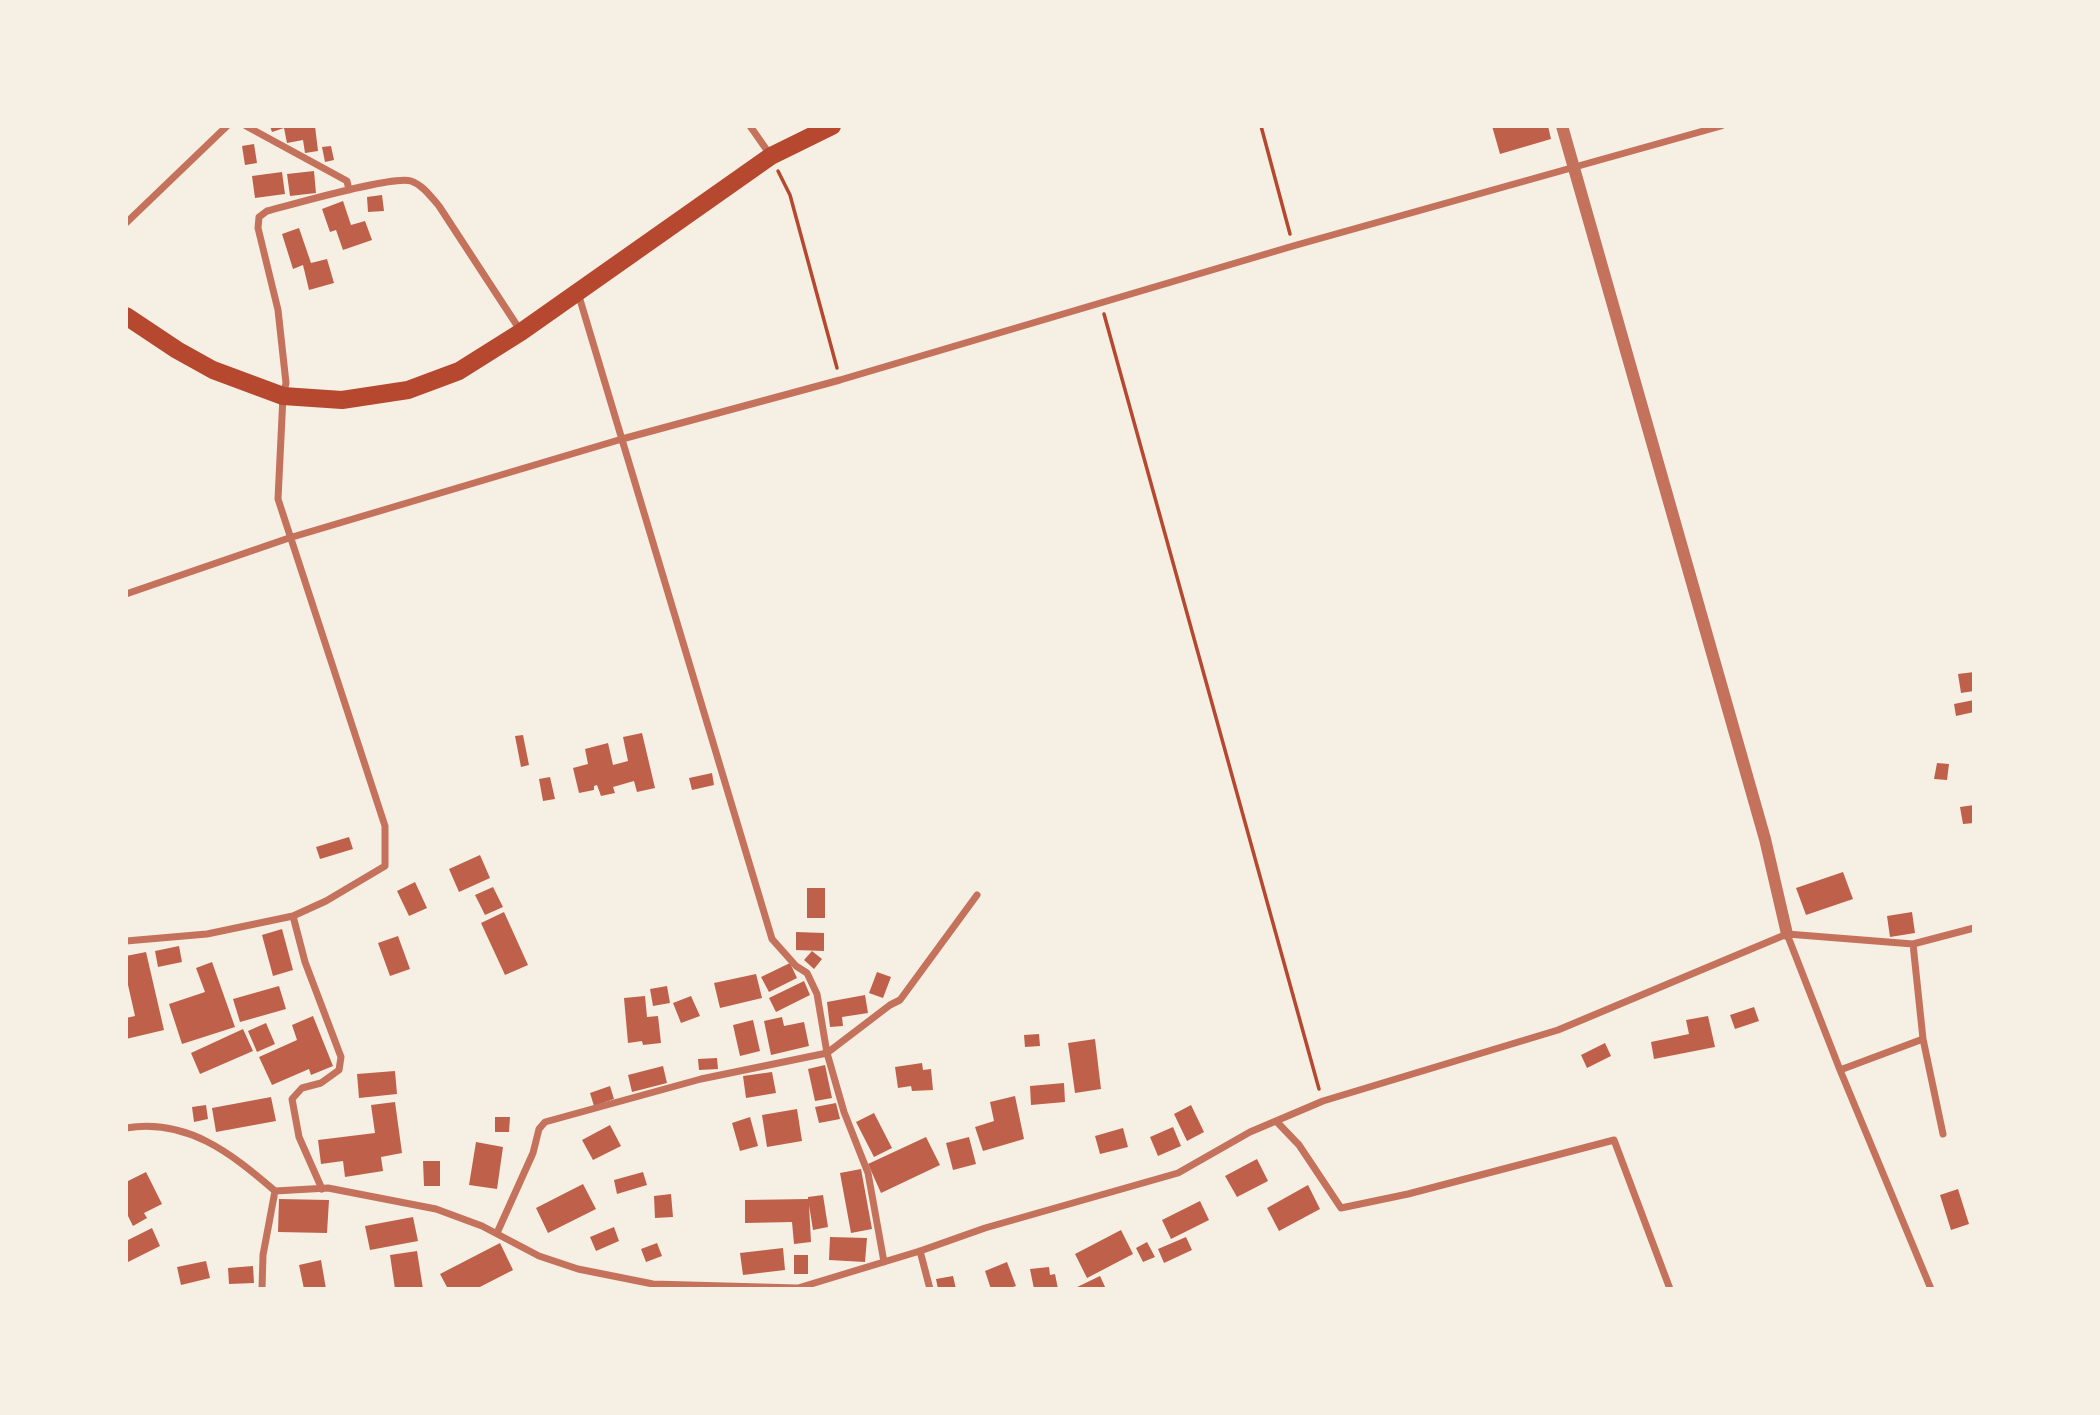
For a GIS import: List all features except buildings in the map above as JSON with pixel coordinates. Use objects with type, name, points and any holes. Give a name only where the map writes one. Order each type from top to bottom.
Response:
[{"type":"highway","points":[[126,316],[213,370],[283,396],[342,400],[408,390],[459,371],[578,293],[771,156],[832,126]]},
{"type":"street","points":[[126,223],[227,126]]},
{"type":"street","points":[[246,126],[347,181],[349,190]]},
{"type":"street","points":[[750,126],[771,156]]},
{"type":"street","points":[[1562,126],[1765,839],[1787,934],[1931,1289]]},
{"type":"street","points":[[126,594],[289,538],[622,439],[840,380],[1293,246],[1720,126]]},
{"type":"street","points":[[126,941],[207,934],[293,916],[326,901],[385,866],[385,826],[278,499],[286,383],[278,310],[258,228],[259,217],[267,211],[349,190],[403,179],[413,182],[426,191],[521,332]]},
{"type":"street","points":[[578,293],[772,939],[796,966],[807,972],[817,994],[827,1053],[844,1112],[868,1173],[884,1262]]},
{"type":"street","points":[[497,1233],[533,1153],[539,1129],[545,1122],[724,1074],[827,1053],[900,1000],[977,895]]},
{"type":"street","points":[[293,916],[305,962],[341,1057],[339,1070],[321,1083],[302,1088],[292,1099],[299,1137],[322,1189]]},
{"type":"street","points":[[126,1128],[165,1127],[191,1133],[245,1165],[275,1191],[322,1189],[436,1209],[497,1233],[539,1256],[578,1269],[654,1287],[798,1288],[985,1228],[1178,1173],[1250,1132],[1323,1101],[1559,1030],[1787,934],[1913,944],[1974,928]]},
{"type":"street","points":[[1913,944],[1923,1039],[1943,1134]]},
{"type":"street","points":[[1840,1070],[1923,1039]]},
{"type":"street","points":[[1277,1122],[1299,1146],[1342,1208],[1408,1194],[1614,1140],[1671,1289]]},
{"type":"street","points":[[262,1289],[263,1255],[275,1191]]},
{"type":"street","points":[[920,1251],[930,1289]]},
{"type":"path","points":[[1261,126],[1293,246]]},
{"type":"path","points":[[771,156],[790,195],[840,380]]},
{"type":"path","points":[[1100,302],[1323,1101]]}]
